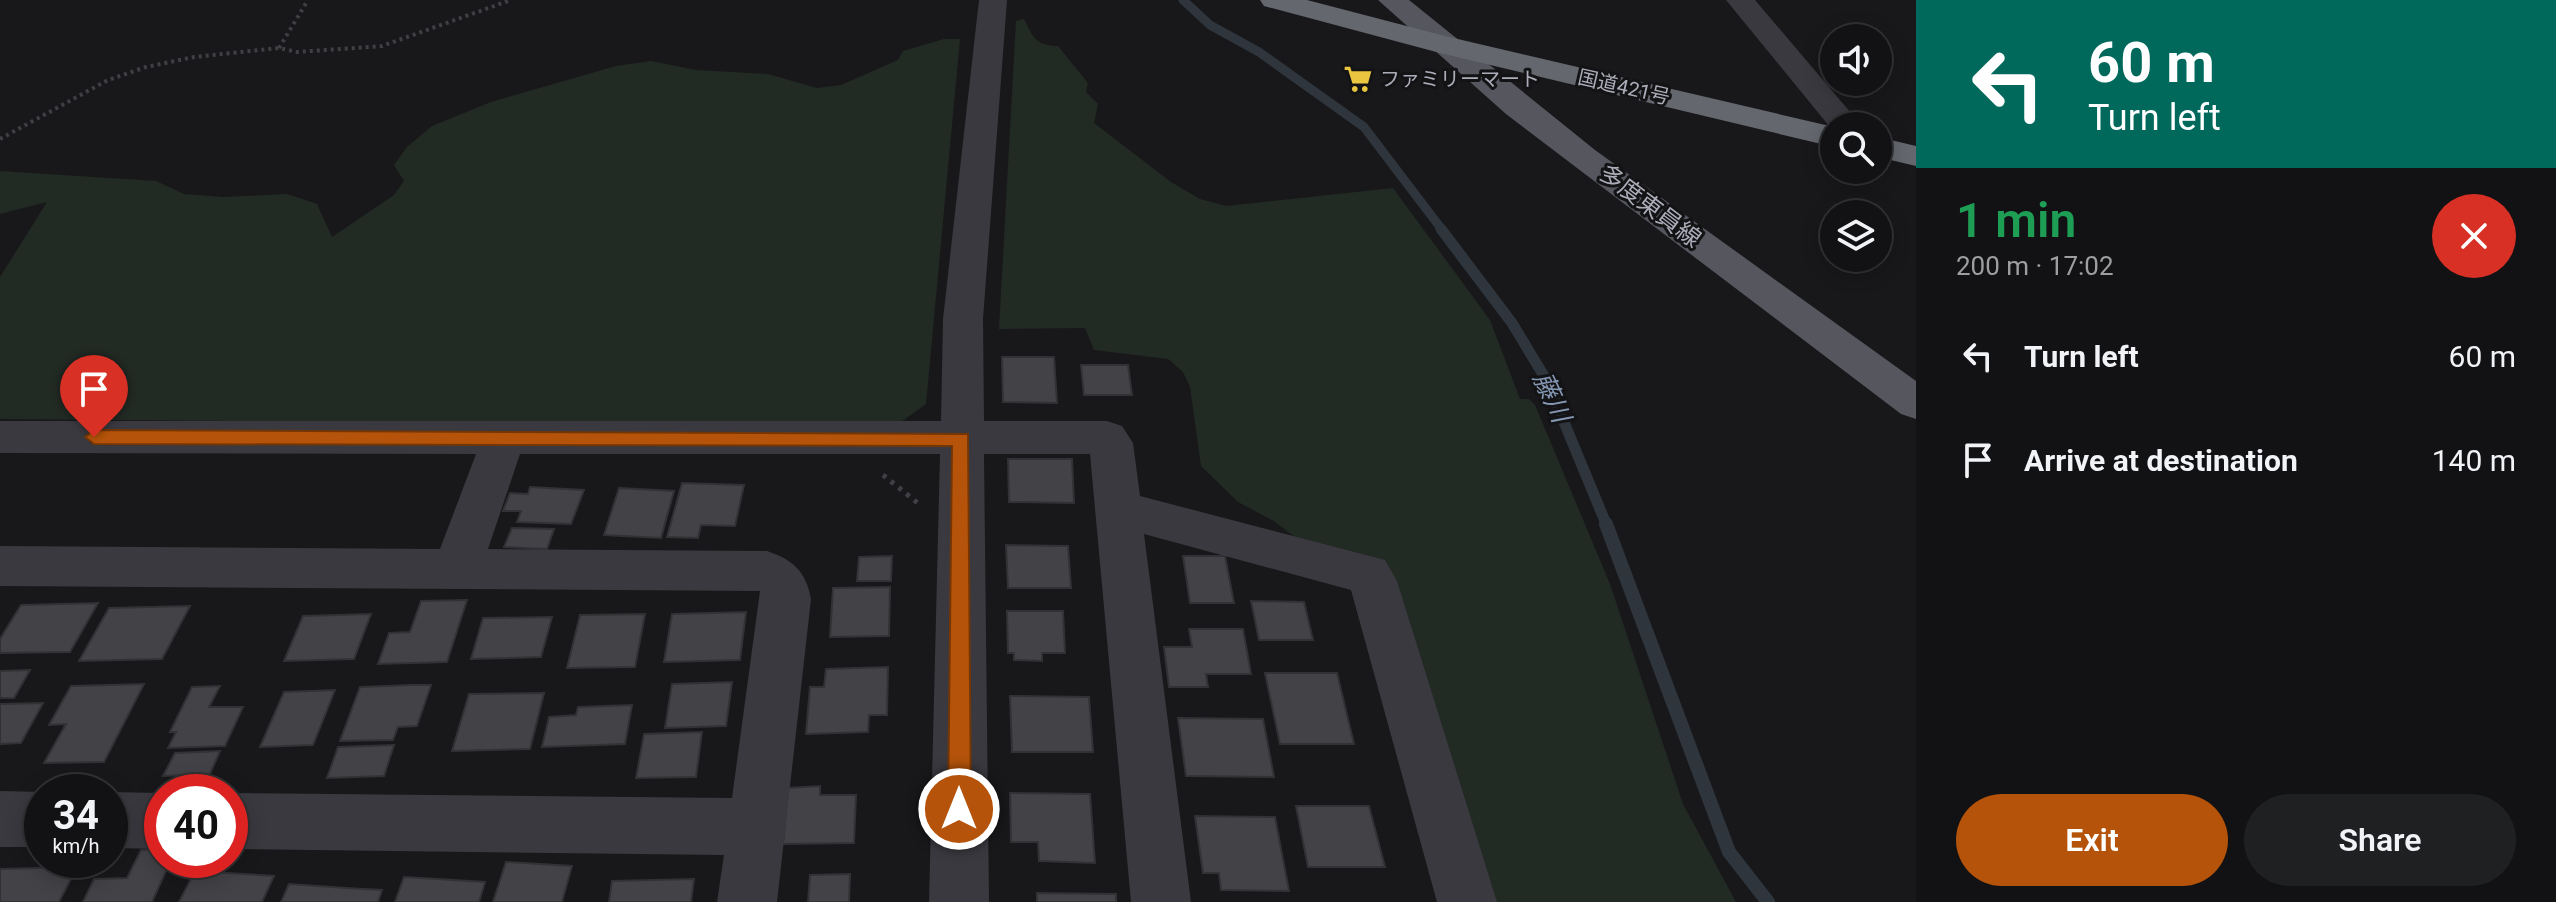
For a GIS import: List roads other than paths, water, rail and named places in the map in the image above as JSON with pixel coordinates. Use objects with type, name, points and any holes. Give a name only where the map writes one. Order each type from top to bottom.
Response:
[{"type":"highway","name":"国道421号","points":[[1274,0],[1440,44],[1820,134]]},
{"type":"highway","points":[[1892,150],[1916,156]]},
{"type":"main road","name":"多度東員線","points":[[1392,0],[1440,44],[1676,228],[1916,403]]},
{"type":"street","points":[[959,902],[963,319],[993,0]]},
{"type":"street","points":[[1740,0],[1834,112]]},
{"type":"street","points":[[0,437],[1107,438],[1111,443],[1161,902]]},
{"type":"street","points":[[457,569],[503,439]]},
{"type":"street","points":[[1118,509],[1368,574],[1467,902]]},
{"type":"street","points":[[0,566],[767,571],[776,575],[784,583],[786,599],[747,902]]},
{"type":"street","points":[[0,819],[24,819]]},
{"type":"street","points":[[248,821],[756,827]]},
{"type":"waterway","name":"藤川","points":[[1183,0],[1210,25],[1259,52],[1364,127],[1443,231]]},
{"type":"waterway","name":"藤川","points":[[1441,229],[1512,323],[1547,381],[1607,526]]},
{"type":"waterway","name":"藤川","points":[[1606,524],[1729,852],[1768,902]]},
{"type":"place","name":"ファミリーマート","points":[[1358,79]]}]
